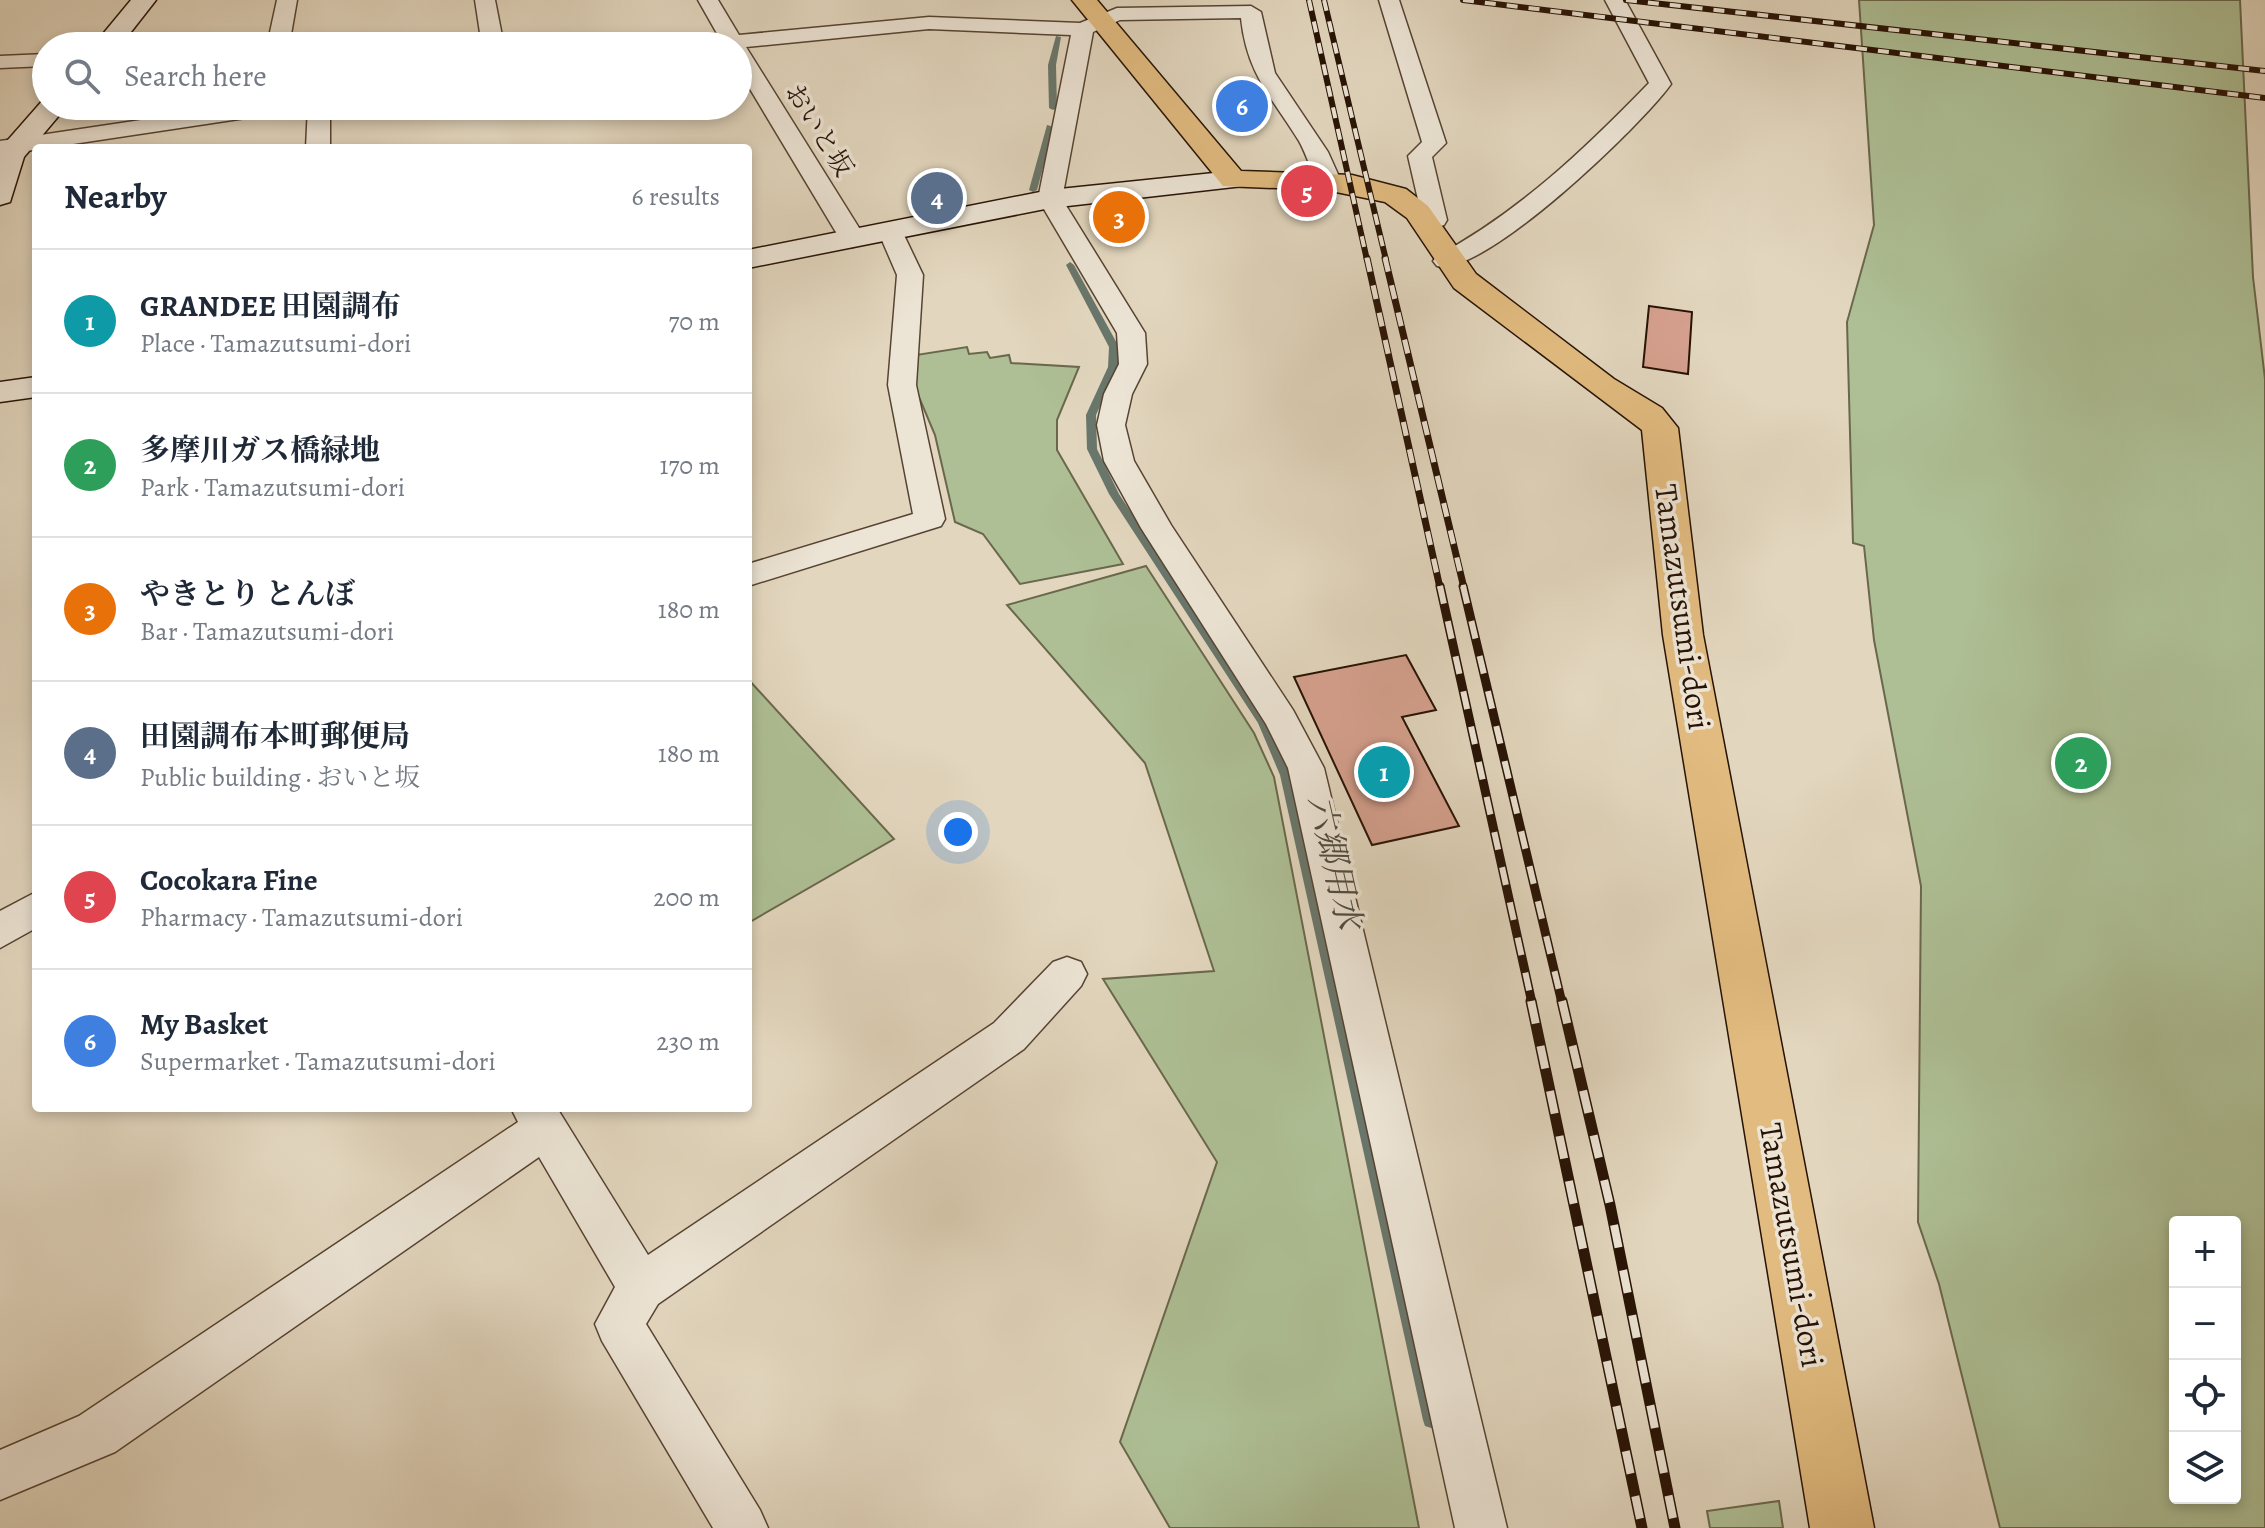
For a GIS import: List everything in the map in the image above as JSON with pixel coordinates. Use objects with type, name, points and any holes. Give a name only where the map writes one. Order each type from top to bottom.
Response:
[{"type":"main road","points":[[1090,16],[1233,180]]},
{"type":"main road","name":"Tamazutsumi-dori","points":[[1233,180],[1329,181],[1387,194],[1411,205],[1435,243],[1465,281],[1602,386],[1650,416],[1660,428],[1683,635],[1842,1528]]},
{"type":"street","points":[[118,32],[144,0]]},
{"type":"street","points":[[281,32],[287,0]]},
{"type":"street","points":[[485,0],[491,32]]},
{"type":"street","name":"おいと坂","points":[[708,0],[726,32]]},
{"type":"street","points":[[1389,0],[1434,143],[1420,156],[1435,220],[1435,243],[1480,244],[1573,174],[1660,84],[1615,0]]},
{"type":"street","points":[[752,44],[929,23],[1117,14],[1251,12],[1255,46],[1264,73],[1318,152],[1329,181]]},
{"type":"street","points":[[1090,16],[1050,199],[1131,333],[1133,364],[1118,394],[1111,425],[1119,461],[1157,528],[1281,719],[1306,768],[1481,1528]]},
{"type":"street","points":[[0,62],[32,61]]},
{"type":"street","name":"おいと坂","points":[[752,75],[853,239]]},
{"type":"street","points":[[8,147],[38,120]]},
{"type":"street","points":[[8,147],[186,120]]},
{"type":"street","points":[[318,144],[319,120]]},
{"type":"street","points":[[0,196],[10,155],[8,147]]},
{"type":"street","points":[[752,258],[1050,199],[1233,180]]},
{"type":"street","points":[[752,574],[930,519],[902,385],[910,275],[890,231]]},
{"type":"street","points":[[0,392],[32,388]]},
{"type":"street","points":[[0,931],[32,911]]},
{"type":"street","points":[[742,1528],[619,1324],[641,1287],[1009,1036],[1067,974]]},
{"type":"street","points":[[0,1475],[97,1434],[539,1118],[641,1287]]},
{"type":"green space","points":[[1859,0],[2240,0],[2253,277],[2265,379],[2265,1528],[2000,1528],[1939,1284],[1918,1222],[1921,886],[1874,640],[1864,546],[1853,543],[1847,322],[1874,225]]},
{"type":"green space","points":[[967,347],[969,354],[987,352],[990,358],[1009,355],[1011,363],[1079,367],[1057,420],[1057,450],[1123,564],[1020,584],[983,534],[955,522],[935,435],[916,390],[916,355]]},
{"type":"green space","points":[[1146,566],[1254,733],[1274,777],[1419,1528],[1170,1528],[1120,1442],[1217,1162],[1103,979],[1214,971],[1145,763],[1007,605]]},
{"type":"green space","points":[[752,683],[894,839],[752,921]]},
{"type":"green space","points":[[1779,1501],[1783,1528],[1710,1528],[1707,1511]]},
{"type":"building","points":[[1649,306],[1692,312],[1688,374],[1643,367]]},
{"type":"building","points":[[1406,655],[1436,710],[1402,717],[1459,826],[1372,845],[1294,677]]},
{"type":"waterway","name":"六郷用水","points":[[1053,108],[1052,65],[1058,37]]},
{"type":"waterway","name":"六郷用水","points":[[1033,190],[1050,127]]},
{"type":"waterway","name":"六郷用水","points":[[1070,265],[1114,347],[1113,367],[1091,415],[1092,449],[1114,494],[1263,722],[1286,775],[1431,1420]]},
{"type":"railway","points":[[1309,0],[1367,260]]},
{"type":"railway","points":[[1324,0],[1386,260]]},
{"type":"railway","points":[[1463,0],[2265,98]]},
{"type":"railway","points":[[1626,0],[2265,71]]},
{"type":"railway","points":[[1367,258],[1440,588]]},
{"type":"railway","points":[[1385,258],[1464,588]]},
{"type":"railway","points":[[1440,586],[1532,1003]]},
{"type":"railway","points":[[1463,586],[1562,1003]]},
{"type":"railway","points":[[1531,1001],[1642,1528]]},
{"type":"railway","points":[[1562,1001],[1610,1205],[1675,1528]]},
{"type":"place","name":"My Basket","points":[[1242,106]]},
{"type":"place","name":"Cocokara Fine","points":[[1307,191]]},
{"type":"place","name":"田園調布本町郵便局","points":[[937,198]]},
{"type":"place","name":"やきとり とんぼ","points":[[1119,217]]},
{"type":"place","name":"多摩川ガス橋緑地","points":[[2081,763]]},
{"type":"place","name":"GRANDEE 田園調布","points":[[1384,772]]}]
